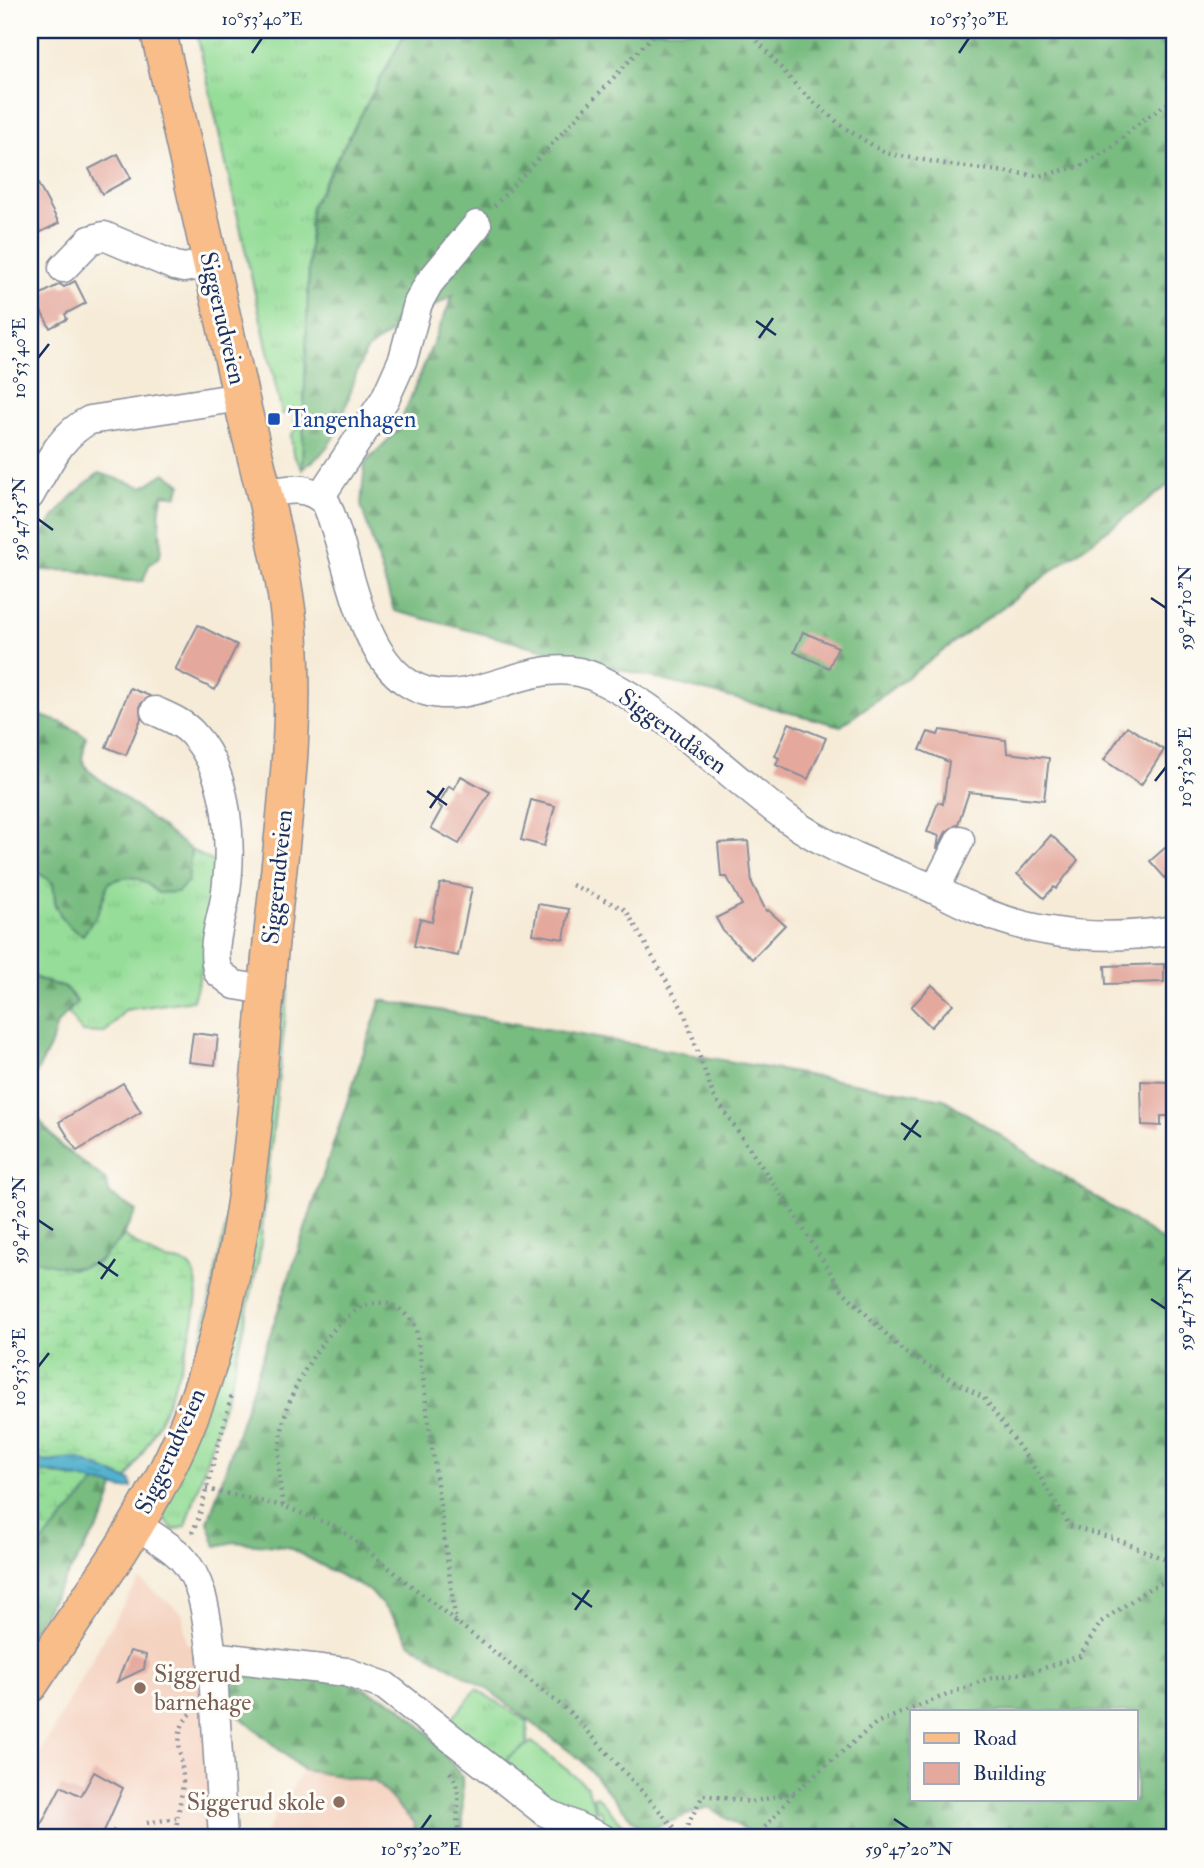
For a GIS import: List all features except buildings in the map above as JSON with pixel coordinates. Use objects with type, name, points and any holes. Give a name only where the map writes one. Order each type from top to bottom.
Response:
[{"type":"main road","name":"Siggerudveien","points":[[30,1685],[136,1524],[183,1437],[218,1332],[239,1232],[290,741],[292,683],[284,589],[158,30]]},
{"type":"street","points":[[264,494],[300,488],[320,497],[385,399],[403,359],[418,303],[429,283],[477,225]]},
{"type":"street","points":[[63,268],[90,240],[104,236],[175,266],[184,268],[210,263]]},
{"type":"street","points":[[30,495],[62,442],[79,425],[90,420],[241,397]]},
{"type":"street","name":"Siggerudåsen","points":[[320,497],[330,511],[371,634],[388,663],[408,682],[434,693],[447,693],[480,688],[546,669],[582,672],[614,687],[696,742],[746,788],[790,821],[847,853],[935,889],[978,911],[1034,928],[1083,938],[1144,935],[1174,930]]},
{"type":"street","points":[[155,711],[178,722],[194,734],[223,798],[229,829],[229,866],[214,953],[218,972],[235,985],[266,990]]},
{"type":"street","points":[[935,889],[960,840]]},
{"type":"street","points":[[136,1524],[182,1558],[201,1595],[212,1656],[223,1838]]},
{"type":"street","points":[[212,1656],[346,1672],[385,1686],[545,1812],[602,1838]]},
{"type":"path","points":[[477,225],[658,30]]},
{"type":"path","points":[[748,30],[800,90],[843,127],[885,153],[951,164],[1039,176],[1081,166],[1110,149],[1140,122],[1174,99]]},
{"type":"path","points":[[572,885],[626,911],[684,1012],[713,1095],[796,1216],[840,1288],[904,1352],[984,1398],[1037,1472],[1070,1526],[1116,1539],[1174,1563]]},
{"type":"path","points":[[283,1506],[277,1466],[284,1417],[310,1361],[332,1328],[356,1311],[373,1303],[393,1304],[407,1313],[416,1328],[456,1624]]},
{"type":"path","points":[[206,1489],[283,1506],[339,1528],[573,1715],[682,1838],[703,1795],[752,1802],[795,1792]]},
{"type":"path","points":[[756,1838],[795,1792],[876,1723],[988,1679],[1035,1671],[1080,1656],[1101,1622],[1150,1588],[1174,1578]]},
{"type":"path","points":[[176,1838],[176,1818],[183,1783],[179,1741],[184,1721],[192,1714],[215,1707]]},
{"type":"path","points":[[446,1766],[458,1783],[460,1808],[457,1831],[461,1838]]},
{"type":"path","points":[[146,1823],[176,1818]]},
{"type":"path","points":[[112,1831],[134,1838]]},
{"type":"shaded area","name":"Siggerud barnehage","points":[[140,1580],[182,1613],[187,1643],[200,1654],[228,1838],[30,1838],[30,1770],[117,1615]]},
{"type":"shaded area","name":"Siggerud skole","points":[[303,1770],[376,1782],[414,1823],[414,1838],[262,1838]]},
{"type":"green space","points":[[196,30],[407,30],[311,207],[302,469],[293,454],[291,435],[296,429],[294,413],[282,414]]},
{"type":"green space","points":[[407,30],[1174,30],[1174,481],[841,726],[394,611],[361,505],[365,463],[397,431],[453,295],[392,332],[366,352],[337,430],[318,457],[302,469],[311,207]]},
{"type":"green space","points":[[99,473],[143,487],[165,473],[181,484],[177,496],[164,494],[161,501],[160,556],[149,565],[143,581],[116,580],[77,571],[37,569],[31,556],[60,510]]},
{"type":"green space","points":[[30,712],[65,724],[86,737],[82,759],[88,770],[191,850],[188,881],[178,892],[158,893],[141,880],[130,877],[117,879],[109,882],[98,913],[83,935],[63,920],[55,900],[53,883],[30,867]]},
{"type":"green space","points":[[191,850],[221,866],[213,931],[193,1000],[125,1010],[105,1033],[82,1032],[68,1013],[77,1001],[66,988],[30,976],[30,867],[54,883],[55,907],[98,913],[109,882],[135,878],[158,893],[188,881]]},
{"type":"green space","points":[[30,976],[65,988],[77,1002],[57,1024],[50,1047],[30,1085]]},
{"type":"green space","points":[[279,984],[289,984],[259,1258],[231,1382],[186,1526],[174,1530],[165,1520],[164,1507]]},
{"type":"green space","points":[[381,1000],[944,1099],[1174,1248],[1174,1838],[758,1838],[708,1807],[643,1832],[581,1760],[490,1691],[410,1643],[393,1617],[371,1592],[288,1547],[234,1542],[216,1546],[208,1522]]},
{"type":"green space","points":[[30,1097],[38,1119],[61,1146],[105,1179],[110,1194],[136,1211],[127,1229],[107,1255],[82,1267],[67,1268],[30,1259]]},
{"type":"green space","points":[[124,1236],[155,1256],[188,1265],[196,1281],[193,1322],[179,1372],[153,1435],[127,1480],[77,1459],[45,1462],[30,1457],[30,1259],[72,1269],[97,1264]]},
{"type":"green space","points":[[30,1470],[96,1482],[30,1556]]},
{"type":"green space","points":[[96,1482],[114,1487],[104,1518],[30,1634],[30,1556]]},
{"type":"green space","points":[[237,1667],[349,1682],[399,1705],[427,1732],[462,1777],[463,1838],[414,1838],[414,1823],[376,1782],[303,1770],[229,1707]]},
{"type":"green space","points":[[476,1689],[528,1722],[527,1744],[507,1758],[506,1768],[446,1727]]},
{"type":"green space","points":[[532,1742],[587,1786],[597,1814],[593,1818],[565,1808],[509,1771],[507,1758]]},
{"type":"green space","points":[[597,1796],[634,1838],[609,1838],[598,1825],[603,1815],[600,1809],[596,1810],[593,1797]]},
{"type":"water","points":[[30,1457],[46,1462],[77,1459],[131,1481],[132,1488],[124,1489],[30,1470]]},
{"type":"place","name":"Tangenhagen","points":[[274,419]]},
{"type":"place","name":"Siggerud barnehage","points":[[140,1688]]},
{"type":"place","name":"Siggerud skole","points":[[339,1802]]}]
